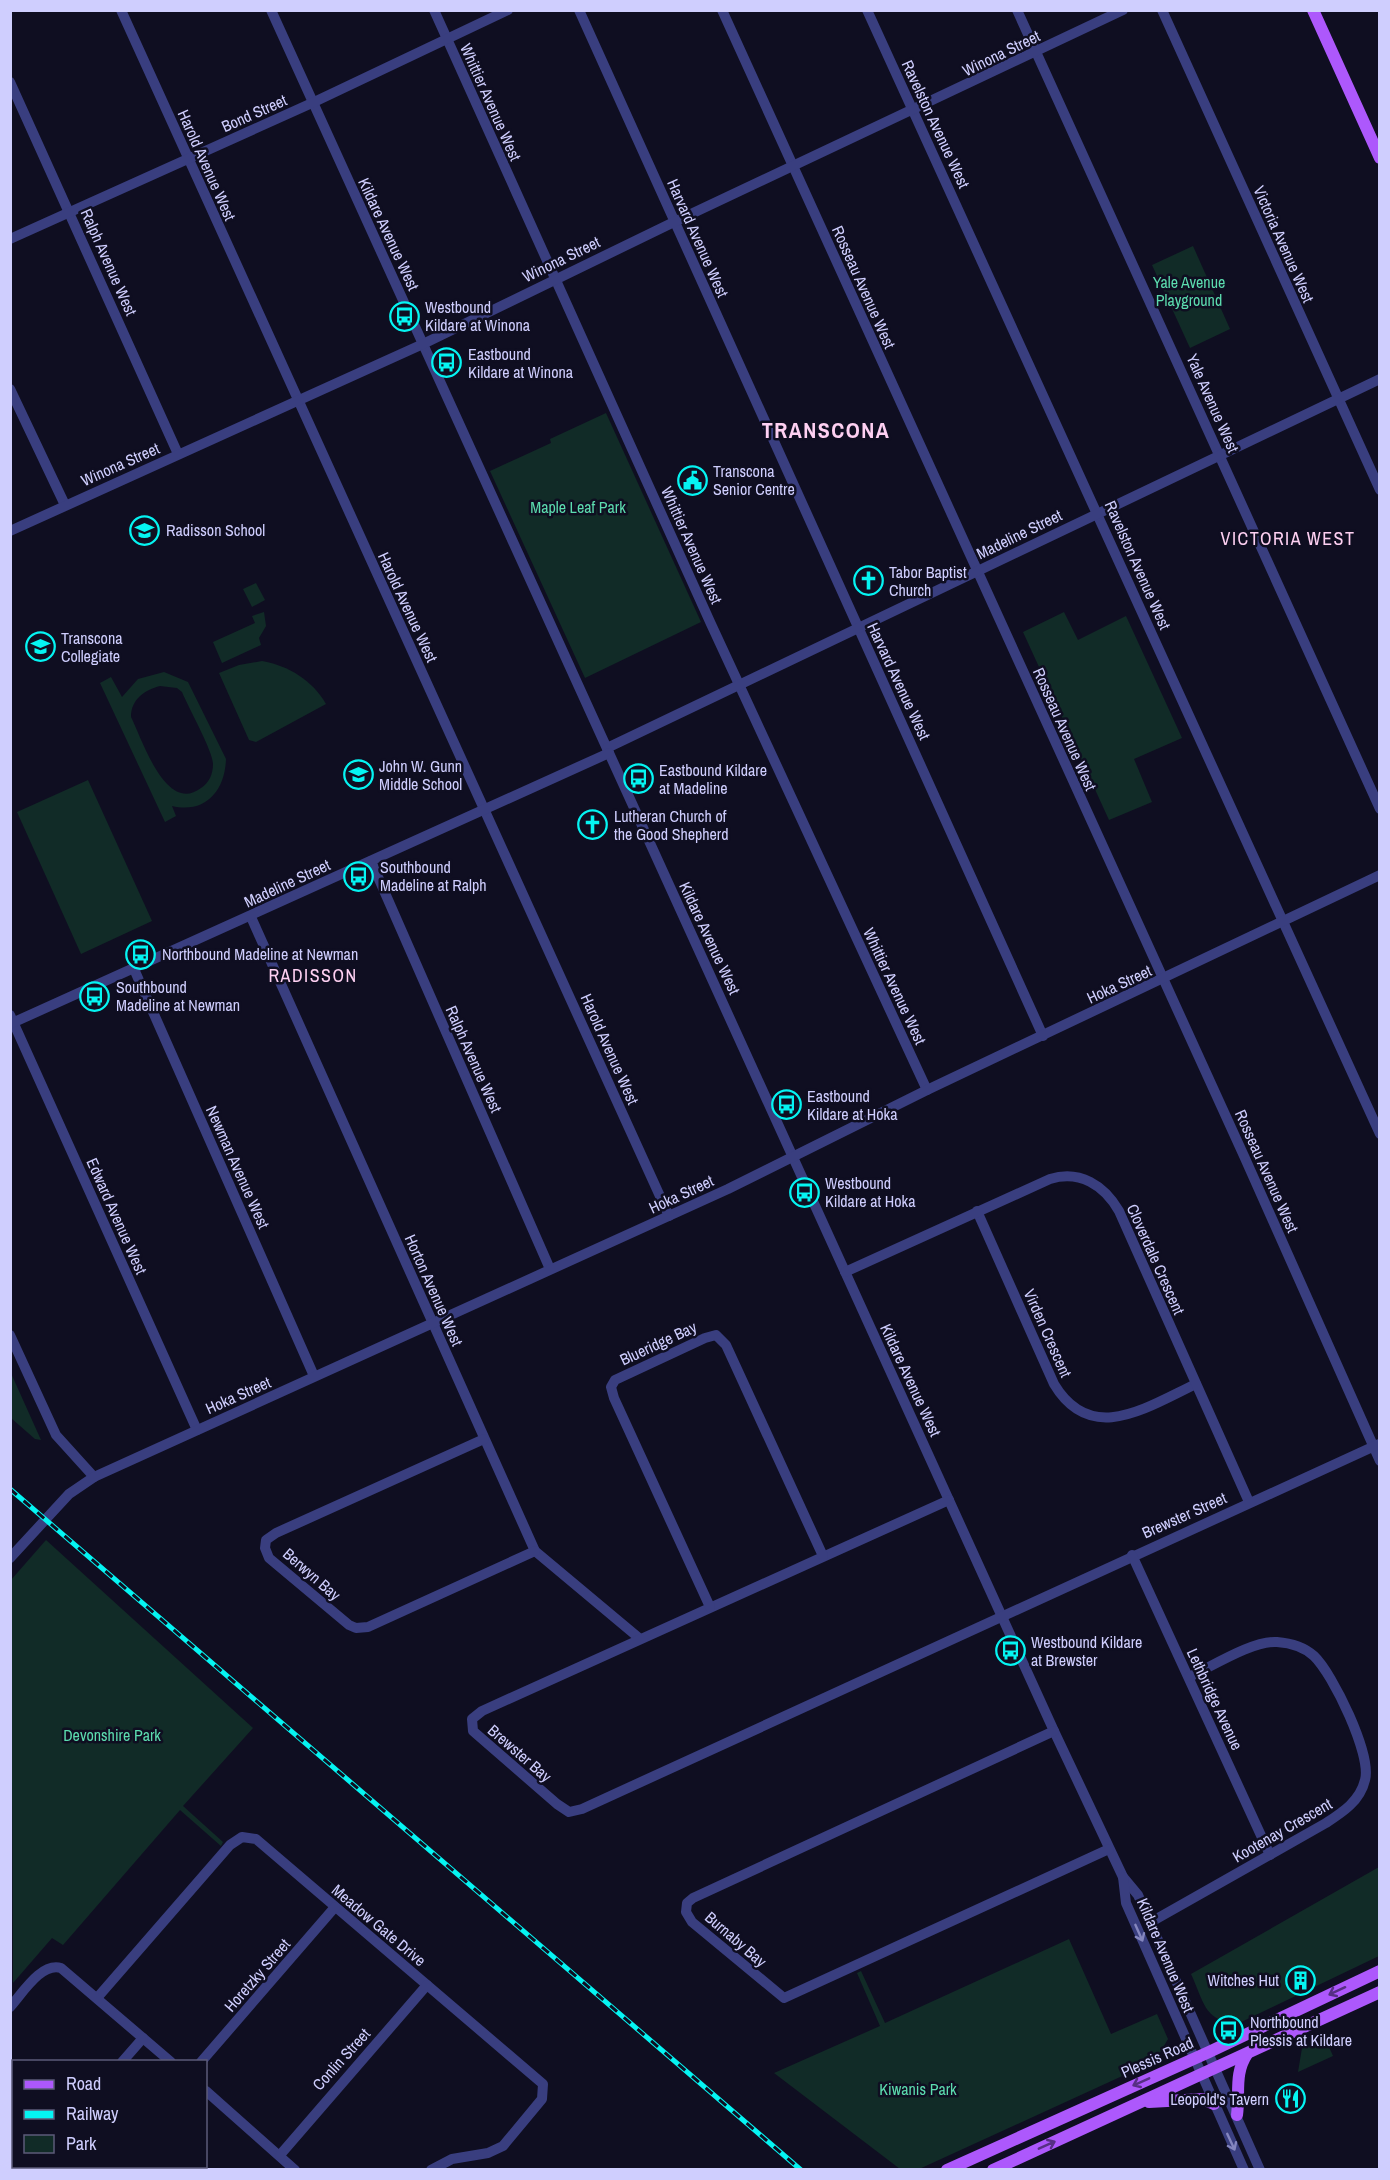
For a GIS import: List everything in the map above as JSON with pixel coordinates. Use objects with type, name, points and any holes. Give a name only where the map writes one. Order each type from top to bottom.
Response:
[{"type":"main road","points":[[1313,10],[1380,158]]},
{"type":"main road","name":"Plessis Road","points":[[947,2169],[1209,2052],[1380,1971]]},
{"type":"main road","points":[[993,2169],[1216,2069],[1380,1992]]},
{"type":"main road","points":[[1236,2115],[1239,2099],[1238,2068],[1247,2054]]},
{"type":"main road","points":[[1142,2102],[1203,2099],[1214,2104]]},
{"type":"street","name":"Harold Avenue West","points":[[121,10],[297,402],[669,1216]]},
{"type":"street","name":"Kildare Avenue West","points":[[271,10],[1054,1731],[1109,1849],[1124,1877],[1138,1895],[1151,1922],[1260,2169]]},
{"type":"street","name":"Whittier Avenue West","points":[[434,10],[739,686],[927,1090]]},
{"type":"street","name":"Bond Street","points":[[10,239],[312,103],[508,10]]},
{"type":"street","name":"Harvard Avenue West","points":[[579,10],[1043,1036]]},
{"type":"street","name":"Rosseau Avenue West","points":[[722,10],[1376,1445],[1380,1461]]},
{"type":"street","name":"Ravelston Avenue West","points":[[867,10],[1380,1134]]},
{"type":"street","name":"Yale Avenue West","points":[[1017,10],[1380,809]]},
{"type":"street","name":"Winona Street","points":[[10,531],[423,344],[674,222],[914,111],[1122,10]]},
{"type":"street","name":"Victoria Avenue West","points":[[1162,10],[1380,490]]},
{"type":"street","name":"Ralph Avenue West","points":[[10,82],[71,212],[178,454]]},
{"type":"street","name":"Madeline Street","points":[[12,1020],[134,969],[608,751],[1219,454],[1380,379]]},
{"type":"street","points":[[10,389],[65,505]]},
{"type":"street","name":"Ralph Avenue West","points":[[371,861],[550,1269]]},
{"type":"street","name":"Hoka Street","points":[[10,1558],[69,1494],[94,1477],[669,1216],[927,1090],[1380,875]]},
{"type":"street","name":"Horton Avenue West","points":[[251,916],[536,1551],[639,1638]]},
{"type":"street","name":"Newman Avenue West","points":[[134,969],[314,1376]]},
{"type":"street","name":"Edward Avenue West","points":[[12,1020],[197,1430]]},
{"type":"street","name":"Cloverdale Crescent","points":[[845,1272],[976,1211],[1062,1176],[1073,1175],[1100,1188],[1119,1211],[1249,1502]]},
{"type":"street","name":"Virden Crescent","points":[[976,1211],[1063,1400],[1077,1411],[1095,1417],[1119,1417],[1196,1384]]},
{"type":"street","name":"Blueridge Bay","points":[[710,1607],[611,1388],[615,1380],[705,1338],[716,1335],[721,1337],[726,1345],[823,1556]]},
{"type":"street","points":[[11,1337],[56,1435],[94,1477]]},
{"type":"street","name":"Berwyn Bay","points":[[484,1439],[276,1533],[266,1540],[265,1548],[269,1558],[342,1620],[356,1628],[368,1627],[536,1551]]},
{"type":"street","name":"Brewster Street","points":[[1002,1615],[1376,1445]]},
{"type":"street","name":"Brewster Bay","points":[[949,1500],[639,1638],[482,1711],[472,1719],[473,1731],[569,1812],[582,1809],[1002,1615]]},
{"type":"street","name":"Lethbridge Avenue","points":[[1132,1555],[1270,1855]]},
{"type":"street","name":"Kootenay Crescent","points":[[1151,1922],[1326,1823],[1347,1809],[1358,1797],[1365,1780],[1366,1765],[1351,1724],[1325,1668],[1299,1645],[1274,1642],[1256,1646],[1188,1677]]},
{"type":"street","name":"Burnaby Bay","points":[[1054,1731],[693,1898],[687,1903],[686,1912],[693,1922],[784,1998],[1109,1849]]},
{"type":"street","name":"Meadow Gate Drive","points":[[97,1998],[230,1845],[242,1837],[249,1836],[265,1846],[538,2079],[545,2092],[542,2099],[503,2146],[488,2153],[452,2159],[431,2169]]},
{"type":"street","name":"Kildare Avenue West","points":[[1124,1877],[1126,1903],[1244,2169]]},
{"type":"street","name":"Horetzky Street","points":[[202,2060],[335,1907]]},
{"type":"street","points":[[10,2007],[42,1971],[55,1966],[66,1971],[170,2060]]},
{"type":"street","name":"Conlin Street","points":[[280,2156],[427,1985]]},
{"type":"street","points":[[123,2060],[143,2038]]},
{"type":"street","points":[[207,2092],[295,2169]]},
{"type":"green space","name":"Yale Avenue Playground","points":[[1193,246],[1230,329],[1190,348],[1152,265]]},
{"type":"green space","name":"Maple Leaf Park","points":[[606,413],[701,622],[585,678],[490,471],[551,443],[550,439]]},
{"type":"green space","points":[[256,583],[265,600],[252,607],[243,589]]},
{"type":"green space","points":[[264,612],[266,626],[259,638],[261,645],[222,663],[213,642],[255,623],[252,616]]},
{"type":"green space","points":[[1064,612],[1078,640],[1126,616],[1182,738],[1134,759],[1152,802],[1109,820],[1023,632]]},
{"type":"green space","points":[[262,661],[281,666],[299,675],[314,688],[326,704],[256,742],[249,740],[219,673],[239,665]]},
{"type":"green space","points":[[164,672],[188,682],[226,759],[222,781],[211,798],[194,807],[172,806],[176,816],[165,822],[100,683],[111,677],[122,697],[138,679]],"holes":[[[160,686],[177,688],[182,692],[200,729],[213,764],[206,784],[188,794],[177,791],[166,783],[157,771],[131,717],[133,705],[144,693]]]},
{"type":"green space","points":[[88,780],[152,921],[81,954],[17,812]]},
{"type":"green space","points":[[10,1371],[41,1440],[35,1439],[11,1418]]},
{"type":"green space","name":"Devonshire Park","points":[[46,1540],[253,1728],[183,1806],[223,1842],[221,1846],[180,1810],[63,1945],[52,1938],[13,1983],[11,1580]]},
{"type":"green space","points":[[1379,1867],[1379,1956],[1235,2025],[1224,2022],[1210,2013],[1202,2001],[1191,1974]]},
{"type":"green space","name":"Kiwanis Park","points":[[1069,1939],[1111,2034],[1157,2014],[1168,2039],[1155,2061],[917,2170],[900,2169],[774,2073],[880,2026],[857,1973],[861,1971],[885,2023]]},
{"type":"green space","points":[[1325,2038],[1333,2056],[1298,2072],[1302,2048]]},
{"type":"railway","points":[[10,1489],[801,2170]]},
{"type":"place","name":"Westbound Kildare at Winona","points":[[404,316]]},
{"type":"place","name":"Eastbound Kildare at Winona","points":[[447,363]]},
{"type":"place","name":"Transcona Senior Centre","points":[[692,480]]},
{"type":"place","name":"Radisson School","points":[[145,530]]},
{"type":"place","name":"Tabor Baptist Church","points":[[868,581]]},
{"type":"place","name":"Transcona Collegiate","points":[[40,647]]},
{"type":"place","name":"John W. Gunn Middle School","points":[[358,775]]},
{"type":"place","name":"Eastbound Kildare at Madeline","points":[[638,779]]},
{"type":"place","name":"Lutheran Church of the Good Shepherd","points":[[593,825]]},
{"type":"place","name":"Southbound Madeline at Ralph","points":[[359,876]]},
{"type":"place","name":"Northbound Madeline at Newman","points":[[141,954]]},
{"type":"place","name":"Southbound Madeline at Newman","points":[[95,996]]},
{"type":"place","name":"Eastbound Kildare at Hoka","points":[[786,1105]]},
{"type":"place","name":"Westbound Kildare at Hoka","points":[[804,1192]]},
{"type":"place","name":"Westbound Kildare at Brewster","points":[[1010,1651]]},
{"type":"place","name":"Witches Hut","points":[[1300,1980]]},
{"type":"place","name":"Northbound Plessis at Kildare","points":[[1229,2031]]},
{"type":"place","name":"Leopold's Tavern","points":[[1290,2099]]},
{"type":"district","name":"TRANSCONA","points":[[826,430]]},
{"type":"district","name":"VICTORIA WEST","points":[[1288,538]]},
{"type":"district","name":"RADISSON","points":[[313,975]]}]
